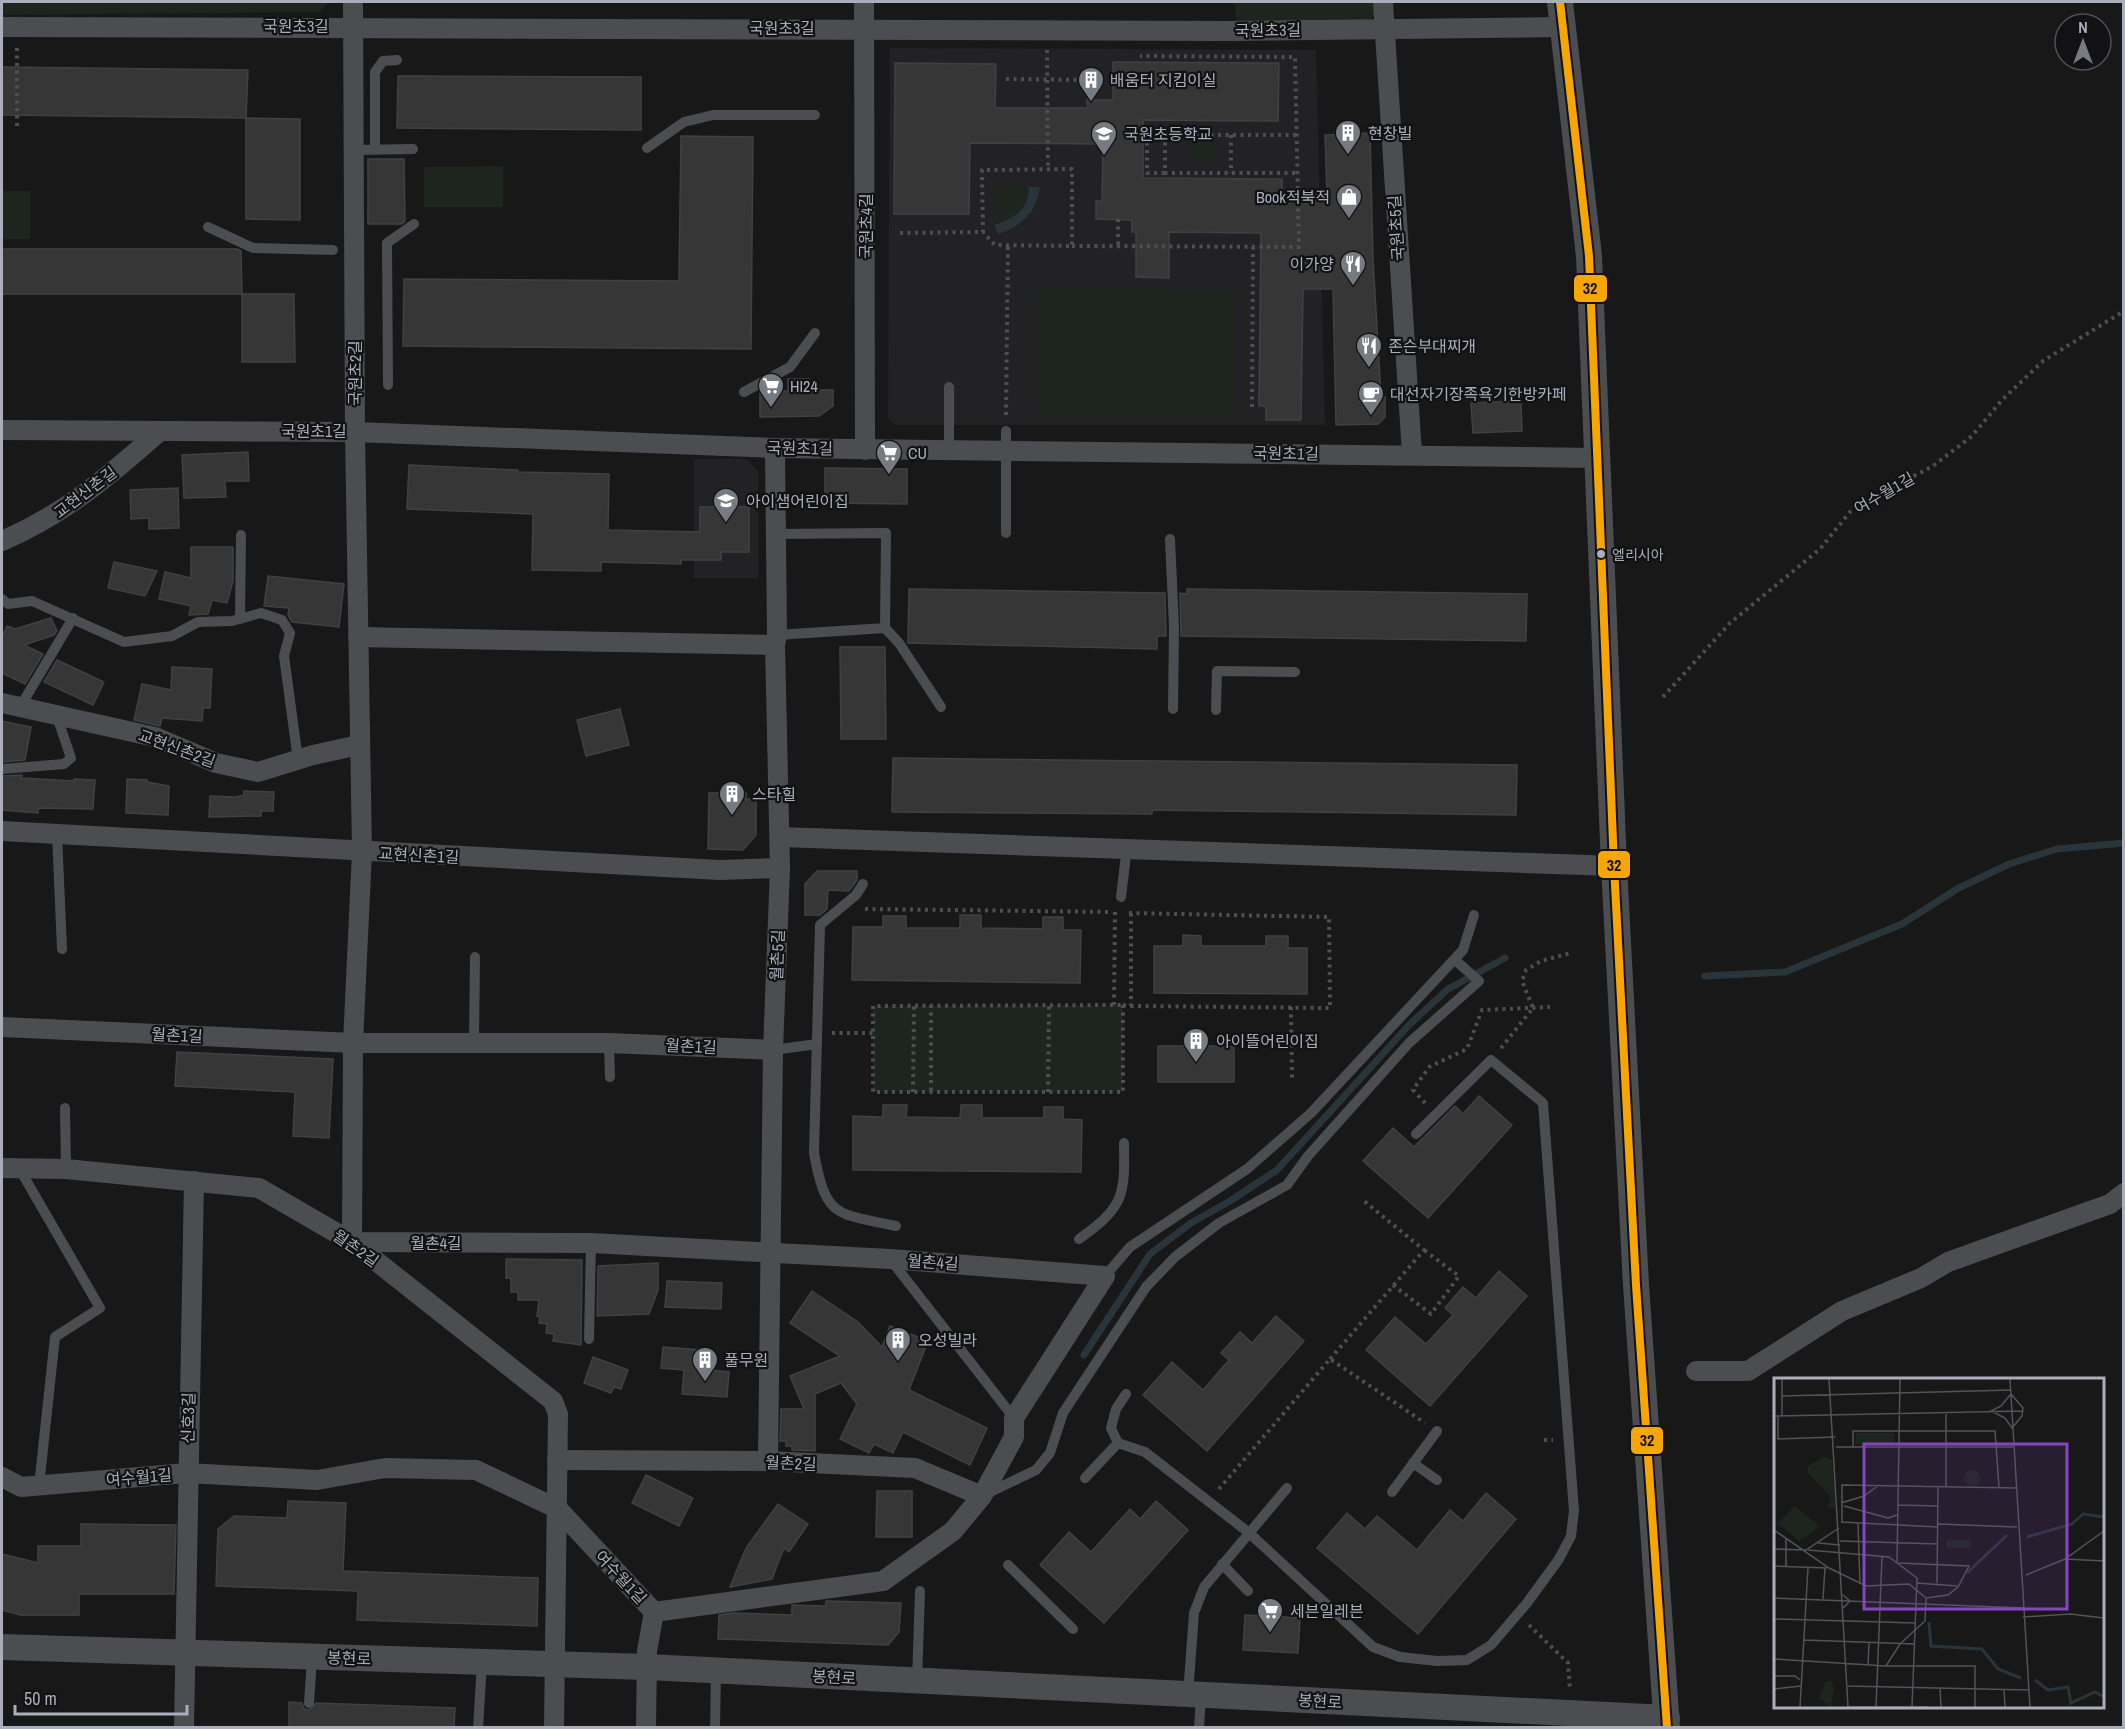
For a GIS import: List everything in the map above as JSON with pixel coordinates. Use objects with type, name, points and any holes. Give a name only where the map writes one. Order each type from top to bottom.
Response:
[{"type":"street","name":"국원초2길","points":[[353,2],[355,432],[362,852]]},
{"type":"street","name":"국원초4길","points":[[864,2],[866,450]]},
{"type":"street","name":"국원초5길","points":[[1383,2],[1412,454]]},
{"type":"street","points":[[1560,2],[1589,256],[1614,866],[1636,1285],[1667,1723]]},
{"type":"street","name":"국원초3길","points":[[9,33],[353,26],[1383,29],[1562,27]]},
{"type":"street","name":"국원초1길","points":[[2,430],[355,432],[866,450],[949,450],[1006,441],[1599,458]]},
{"type":"street","name":"교현신촌길","points":[[2,541],[51,518],[90,491],[160,431]]},
{"type":"street","name":"월촌5길","points":[[768,1461],[773,1050],[780,868],[775,448]]},
{"type":"street","points":[[358,637],[776,640]]},
{"type":"street","name":"교현신촌2길","points":[[11,705],[155,737],[216,763],[258,771],[359,745]]},
{"type":"street","name":"교현신촌1길","points":[[2,831],[720,870],[780,868]]},
{"type":"street","points":[[780,837],[1126,847],[1614,866]]},
{"type":"street","points":[[352,1242],[353,1043],[362,852]]},
{"type":"street","name":"월촌1길","points":[[2,1028],[353,1043],[609,1043],[773,1050]]},
{"type":"street","name":"월촌2길","points":[[10,1168],[66,1169],[259,1188],[352,1242],[553,1401],[558,1414],[554,1728]]},
{"type":"street","name":"신호3길","points":[[184,1728],[194,1181]]},
{"type":"street","points":[[1696,1371],[1748,1371],[1842,1311],[1921,1278],[1948,1262],[2119,1202]]},
{"type":"street","name":"월촌4길","points":[[352,1242],[591,1243],[890,1259],[1105,1276]]},
{"type":"street","points":[[1014,1418],[1105,1276]]},
{"type":"street","name":"여수월1길","points":[[2,1477],[21,1487],[187,1473],[316,1480],[385,1468],[476,1470],[558,1509],[654,1612],[883,1581],[953,1531],[982,1496],[1014,1437],[1014,1418]]},
{"type":"street","name":"월촌2길","points":[[557,1460],[768,1461],[915,1468],[982,1496]]},
{"type":"street","points":[[646,1728],[647,1667],[654,1612]]},
{"type":"street","name":"봉현로","points":[[2,1647],[647,1667],[1195,1695],[1667,1723]]},
{"type":"lane","points":[[375,149],[375,72],[383,61],[397,60]]},
{"type":"lane","points":[[647,148],[684,122],[713,115],[815,115]]},
{"type":"lane","points":[[354,150],[413,149]]},
{"type":"lane","points":[[388,386],[387,243],[414,224]]},
{"type":"lane","points":[[208,227],[253,248],[333,250]]},
{"type":"lane","points":[[744,392],[790,368],[815,333]]},
{"type":"lane","points":[[949,387],[949,450]]},
{"type":"lane","points":[[1006,441],[1006,533]]},
{"type":"lane","points":[[776,534],[886,533],[885,628],[899,643],[941,707]]},
{"type":"lane","points":[[240,619],[241,535]]},
{"type":"lane","points":[[1170,539],[1174,626],[1173,709]]},
{"type":"lane","points":[[2,599],[8,604],[32,601],[124,642],[172,636],[198,622],[240,619],[261,613],[282,620],[290,633],[284,656],[298,760]]},
{"type":"lane","name":"교현신촌2길","points":[[11,705],[73,618]]},
{"type":"lane","points":[[776,640],[885,628]]},
{"type":"lane","points":[[1216,710],[1217,671],[1295,672]]},
{"type":"lane","points":[[2,769],[64,764],[71,758],[56,714]]},
{"type":"lane","points":[[57,834],[62,949]]},
{"type":"lane","points":[[1121,897],[1126,847]]},
{"type":"lane","points":[[863,884],[856,895],[820,925],[814,1153],[821,1190],[833,1209],[855,1217],[896,1226]]},
{"type":"lane","points":[[1105,1276],[1130,1247],[1247,1169],[1311,1113],[1455,960],[1463,950],[1474,915]]},
{"type":"lane","points":[[474,1043],[475,957]]},
{"type":"lane","points":[[982,1496],[1036,1470],[1050,1453],[1063,1413],[1146,1287],[1175,1257],[1219,1223],[1287,1185],[1308,1156],[1409,1043],[1479,981],[1455,960]]},
{"type":"lane","points":[[609,1043],[610,1077]]},
{"type":"lane","points":[[773,1050],[817,1044]]},
{"type":"lane","points":[[1126,1394],[1116,1409],[1111,1428],[1118,1443],[1145,1452],[1248,1532],[1372,1647],[1400,1657],[1437,1661],[1467,1659],[1491,1645],[1518,1614],[1559,1559],[1571,1536],[1574,1511],[1543,1103],[1491,1060],[1416,1134]]},
{"type":"lane","points":[[65,1108],[66,1169]]},
{"type":"lane","points":[[1079,1239],[1106,1220],[1118,1205],[1124,1179],[1124,1143]]},
{"type":"lane","name":"월촌2길","points":[[10,1168],[100,1308],[55,1337],[39,1486]]},
{"type":"lane","points":[[589,1340],[591,1243]]},
{"type":"lane","points":[[890,1259],[1014,1418]]},
{"type":"lane","points":[[1392,1492],[1437,1431]]},
{"type":"lane","points":[[1085,1478],[1118,1443]]},
{"type":"lane","points":[[1413,1463],[1437,1480]]},
{"type":"lane","points":[[1199,1728],[1195,1695],[1194,1613],[1204,1587],[1287,1488]]},
{"type":"lane","points":[[1222,1564],[1248,1591]]},
{"type":"lane","points":[[1008,1565],[1073,1629]]},
{"type":"lane","points":[[918,1682],[920,1591]]},
{"type":"lane","points":[[309,1703],[312,1657]]},
{"type":"lane","points":[[478,1728],[482,1663]]},
{"type":"lane","points":[[715,1728],[716,1671]]},
{"type":"path","points":[[9,33],[17,126]]},
{"type":"path","points":[[1047,48],[1048,169]]},
{"type":"path","points":[[1072,246],[1072,169],[982,170],[983,232],[995,245],[1072,246],[1299,247],[1295,57],[1140,56]]},
{"type":"path","points":[[1006,79],[1086,80]]},
{"type":"path","points":[[1298,135],[1145,135],[1147,173],[1299,173]]},
{"type":"path","points":[[1165,135],[1165,173]]},
{"type":"path","points":[[1231,135],[1231,173]]},
{"type":"path","points":[[1118,219],[1118,246]]},
{"type":"path","points":[[900,233],[983,232]]},
{"type":"path","points":[[1006,441],[1008,245]]},
{"type":"path","points":[[1252,407],[1253,247]]},
{"type":"path","name":"여수월1길","points":[[1663,697],[1730,623],[1820,549],[1853,508],[1933,466],[1972,436],[2002,400],[2043,361],[2124,311]]},
{"type":"path","points":[[854,909],[1329,917],[1330,1008],[1124,1005],[873,1006],[873,1092],[1124,1092],[1124,1005]]},
{"type":"path","points":[[1114,1005],[1115,912]]},
{"type":"path","points":[[1131,913],[1131,1006]]},
{"type":"path","points":[[1533,1008],[1522,981],[1526,970],[1541,961],[1571,953]]},
{"type":"path","points":[[931,1005],[931,1092]]},
{"type":"path","points":[[1048,1092],[1049,1005]]},
{"type":"path","points":[[914,1006],[914,1092]]},
{"type":"path","points":[[1291,1007],[1292,1078]]},
{"type":"path","points":[[1435,1115],[1413,1090],[1430,1067],[1467,1049],[1482,1010],[1550,1007]]},
{"type":"path","points":[[1491,1060],[1533,1008]]},
{"type":"path","points":[[832,1022],[832,1033],[873,1033]]},
{"type":"path","points":[[1364,1201],[1459,1276],[1431,1314],[1393,1285]]},
{"type":"path","points":[[1208,1501],[1424,1250]]},
{"type":"path","points":[[1330,1359],[1437,1431]]},
{"type":"path","points":[[1518,1614],[1568,1663],[1570,1693]]},
{"type":"shaded area","points":[[2,2],[329,2],[320,12],[2,15]]},
{"type":"shaded area","points":[[1235,2],[1375,2],[1375,15],[1365,24],[1236,26]]},
{"type":"shaded area","name":"국원초등학교","points":[[890,48],[1316,50],[1325,425],[895,425],[888,418]]},
{"type":"shaded area","points":[[1205,138],[1214,142],[1218,151],[1214,160],[1205,164],[1196,160],[1192,151],[1196,142]]},
{"type":"shaded area","points":[[503,166],[503,207],[424,207],[424,167]]},
{"type":"shaded area","points":[[995,187],[1029,187],[1026,202],[1019,212],[994,225]]},
{"type":"shaded area","points":[[1029,187],[1040,187],[1031,211],[1014,227],[998,234],[994,225],[1019,212],[1026,202]]},
{"type":"shaded area","points":[[2,191],[30,191],[30,239],[2,239]]},
{"type":"shaded area","points":[[1037,289],[1234,291],[1233,413],[1036,412]]},
{"type":"shaded area","name":"아이샘어린이집","points":[[694,459],[746,459],[758,471],[758,578],[694,578]]},
{"type":"shaded area","points":[[1123,1005],[1123,1092],[873,1092],[873,1006]]},
{"type":"building","points":[[1113,62],[1279,63],[1278,121],[1143,120],[1143,178],[1282,179],[1282,193],[1327,194],[1325,135],[1370,133],[1373,259],[1381,397],[1385,397],[1385,417],[1378,424],[1336,425],[1333,289],[1303,289],[1301,420],[1266,420],[1266,406],[1259,406],[1261,233],[1169,232],[1169,278],[1136,277],[1136,232],[1132,232],[1132,220],[1096,219],[1096,201],[1102,201],[1103,144],[970,143],[969,214],[894,214],[895,63],[996,64],[995,108],[1088,108],[1087,100],[1113,100]]},
{"type":"building","points":[[2,67],[248,70],[246,118],[2,115]]},
{"type":"building","points":[[398,76],[641,77],[641,130],[397,128]]},
{"type":"building","points":[[246,118],[300,119],[300,220],[246,219]]},
{"type":"building","points":[[681,136],[753,137],[751,349],[403,346],[404,279],[679,281]]},
{"type":"building","points":[[368,159],[404,159],[405,221],[402,224],[368,224]]},
{"type":"building","points":[[2,249],[237,249],[241,251],[242,294],[2,294]]},
{"type":"building","points":[[242,294],[294,294],[295,362],[242,362]]},
{"type":"building","points":[[788,379],[809,379],[809,390],[833,390],[833,406],[819,416],[760,417],[760,392],[788,391]]},
{"type":"building","points":[[1521,401],[1522,431],[1473,433],[1471,403]]},
{"type":"building","points":[[248,452],[249,481],[225,481],[226,497],[184,498],[182,455]]},
{"type":"building","points":[[409,465],[518,470],[518,472],[609,474],[608,530],[700,532],[700,507],[749,507],[749,552],[721,552],[721,560],[681,560],[681,564],[601,562],[601,571],[532,570],[533,514],[407,509]]},
{"type":"building","points":[[825,468],[907,469],[907,504],[825,503]]},
{"type":"building","points":[[178,488],[179,528],[149,529],[149,518],[131,519],[130,490]]},
{"type":"building","points":[[191,547],[233,547],[233,581],[227,603],[212,600],[208,614],[189,615],[191,606],[159,599],[165,572],[191,578]]},
{"type":"building","points":[[114,562],[157,571],[145,596],[108,588]]},
{"type":"building","points":[[268,576],[344,584],[339,627],[292,622],[288,615],[289,608],[264,606]]},
{"type":"building","points":[[909,589],[1165,593],[1166,636],[1157,636],[1157,649],[908,643]]},
{"type":"building","points":[[1187,589],[1527,594],[1526,641],[1181,636],[1180,593],[1187,594]]},
{"type":"building","points":[[51,618],[57,631],[54,635],[24,645],[43,654],[25,684],[2,673],[2,634],[7,626],[15,629]]},
{"type":"building","points":[[840,647],[885,647],[886,739],[841,739]]},
{"type":"building","points":[[57,660],[104,682],[93,705],[44,682]]},
{"type":"building","points":[[172,667],[212,669],[210,708],[203,708],[202,721],[162,718],[160,726],[134,720],[142,684],[171,690]]},
{"type":"building","points":[[620,709],[629,745],[586,756],[577,720]]},
{"type":"building","points":[[2,721],[31,727],[25,760],[2,762]]},
{"type":"building","points":[[893,758],[1517,765],[1516,815],[1152,810],[1152,814],[892,812]]},
{"type":"building","points":[[22,775],[21,778],[95,780],[93,809],[38,808],[38,813],[2,810],[2,776]]},
{"type":"building","points":[[127,779],[147,780],[147,782],[169,786],[168,815],[126,813]]},
{"type":"building","points":[[244,791],[274,792],[273,811],[261,811],[261,816],[209,817],[210,796],[236,797],[244,795]]},
{"type":"building","name":"스타힐","points":[[709,793],[746,793],[746,799],[756,799],[756,835],[743,850],[708,849]]},
{"type":"building","points":[[817,871],[857,871],[857,880],[849,891],[828,890],[827,909],[820,915],[805,915],[805,884]]},
{"type":"building","points":[[960,915],[981,915],[981,928],[1043,929],[1043,917],[1063,917],[1063,930],[1081,930],[1080,983],[852,980],[853,927],[883,927],[883,916],[906,916],[906,928],[960,928]]},
{"type":"building","points":[[1183,935],[1201,936],[1201,946],[1266,946],[1266,936],[1288,936],[1288,948],[1307,948],[1307,994],[1154,993],[1154,946],[1183,946]]},
{"type":"building","name":"아이뜰어린이집","points":[[1158,1046],[1234,1046],[1234,1082],[1158,1082]]},
{"type":"building","points":[[177,1052],[333,1059],[329,1138],[293,1136],[295,1092],[175,1086]]},
{"type":"building","points":[[1479,1096],[1512,1125],[1428,1218],[1363,1161],[1393,1128],[1414,1147],[1455,1106],[1463,1114]]},
{"type":"building","points":[[883,1105],[907,1105],[906,1117],[960,1118],[961,1105],[982,1105],[982,1118],[1044,1118],[1044,1107],[1063,1107],[1063,1119],[1082,1120],[1081,1172],[853,1170],[853,1116],[883,1117]]},
{"type":"building","points":[[506,1259],[582,1260],[581,1345],[553,1341],[554,1334],[546,1333],[547,1324],[539,1323],[540,1317],[537,1316],[539,1300],[518,1300],[518,1292],[511,1292],[511,1278],[506,1278]]},
{"type":"building","points":[[658,1263],[658,1290],[649,1314],[597,1316],[598,1266]]},
{"type":"building","points":[[1499,1271],[1527,1296],[1430,1406],[1366,1350],[1395,1317],[1426,1344],[1453,1315],[1445,1308],[1463,1287],[1476,1298]]},
{"type":"building","points":[[667,1281],[722,1283],[721,1309],[665,1307]]},
{"type":"building","points":[[812,1291],[858,1322],[882,1347],[890,1326],[928,1341],[909,1390],[987,1428],[970,1465],[903,1432],[893,1453],[874,1444],[869,1453],[840,1439],[857,1404],[841,1383],[815,1394],[815,1451],[792,1450],[792,1446],[786,1446],[786,1441],[780,1441],[781,1409],[804,1409],[790,1376],[840,1356],[790,1323]]},
{"type":"building","points":[[1276,1316],[1304,1341],[1207,1451],[1143,1395],[1172,1362],[1203,1390],[1229,1360],[1221,1353],[1240,1332],[1252,1343]]},
{"type":"building","name":"풀무원","points":[[663,1347],[702,1350],[701,1369],[729,1372],[727,1397],[682,1394],[684,1370],[661,1368]]},
{"type":"building","points":[[593,1357],[628,1370],[621,1389],[614,1387],[611,1393],[584,1383]]},
{"type":"building","points":[[646,1475],[693,1498],[679,1526],[632,1503]]},
{"type":"building","points":[[877,1491],[912,1491],[912,1537],[876,1537]]},
{"type":"building","points":[[1486,1493],[1516,1519],[1418,1634],[1317,1548],[1347,1513],[1365,1529],[1377,1516],[1417,1550],[1450,1510],[1463,1521]]},
{"type":"building","points":[[288,1501],[346,1503],[343,1571],[538,1578],[537,1626],[357,1620],[358,1591],[216,1586],[218,1529],[234,1516],[287,1518]]},
{"type":"building","points":[[1156,1501],[1188,1530],[1104,1623],[1040,1565],[1069,1532],[1091,1552],[1130,1509],[1140,1519]]},
{"type":"building","points":[[778,1504],[808,1524],[789,1552],[784,1548],[772,1579],[730,1587],[746,1548]]},
{"type":"building","points":[[81,1524],[176,1525],[174,1594],[79,1594],[79,1615],[20,1615],[2,1610],[2,1554],[38,1563],[38,1546],[81,1546]]},
{"type":"building","points":[[826,1601],[901,1603],[899,1632],[888,1645],[718,1639],[719,1615],[734,1613],[792,1615],[792,1605],[826,1606]]},
{"type":"building","points":[[1245,1615],[1300,1618],[1298,1653],[1243,1650]]},
{"type":"building","points":[[289,1702],[302,1703],[304,1709],[309,1710],[316,1703],[455,1708],[454,1728],[289,1728]]},
{"type":"waterway","points":[[1705,976],[1785,972],[1902,924],[1957,889],[2009,864],[2057,849],[2124,843]]},
{"type":"waterway","points":[[1084,1355],[1150,1254],[1191,1223],[1277,1170],[1410,1024],[1448,989],[1505,958]]},
{"type":"transit line","name":"32","points":[[1560,2],[1589,256],[1614,866],[1636,1285],[1667,1728]]},
{"type":"place","name":"배움터 지킴이실","points":[[1091,103]]},
{"type":"place","name":"현창빌","points":[[1348,156]]},
{"type":"place","name":"국원초등학교","points":[[1104,157]]},
{"type":"place","name":"Book적북적","points":[[1349,220]]},
{"type":"place","name":"이가양","points":[[1353,287]]},
{"type":"place","name":"존슨부대찌개","points":[[1369,369]]},
{"type":"place","name":"HI24","points":[[771,409]]},
{"type":"place","name":"대선자기장족욕기한방카페","points":[[1371,417]]},
{"type":"place","name":"CU","points":[[889,476]]},
{"type":"place","name":"아이샘어린이집","points":[[726,524]]},
{"type":"place","name":"엘리시아","points":[[1601,554]]},
{"type":"place","name":"스타힐","points":[[732,817]]},
{"type":"place","name":"아이뜰어린이집","points":[[1196,1064]]},
{"type":"place","name":"오성빌라","points":[[898,1363]]},
{"type":"place","name":"풀무원","points":[[705,1383]]},
{"type":"place","name":"세븐일레븐","points":[[1270,1634]]}]
